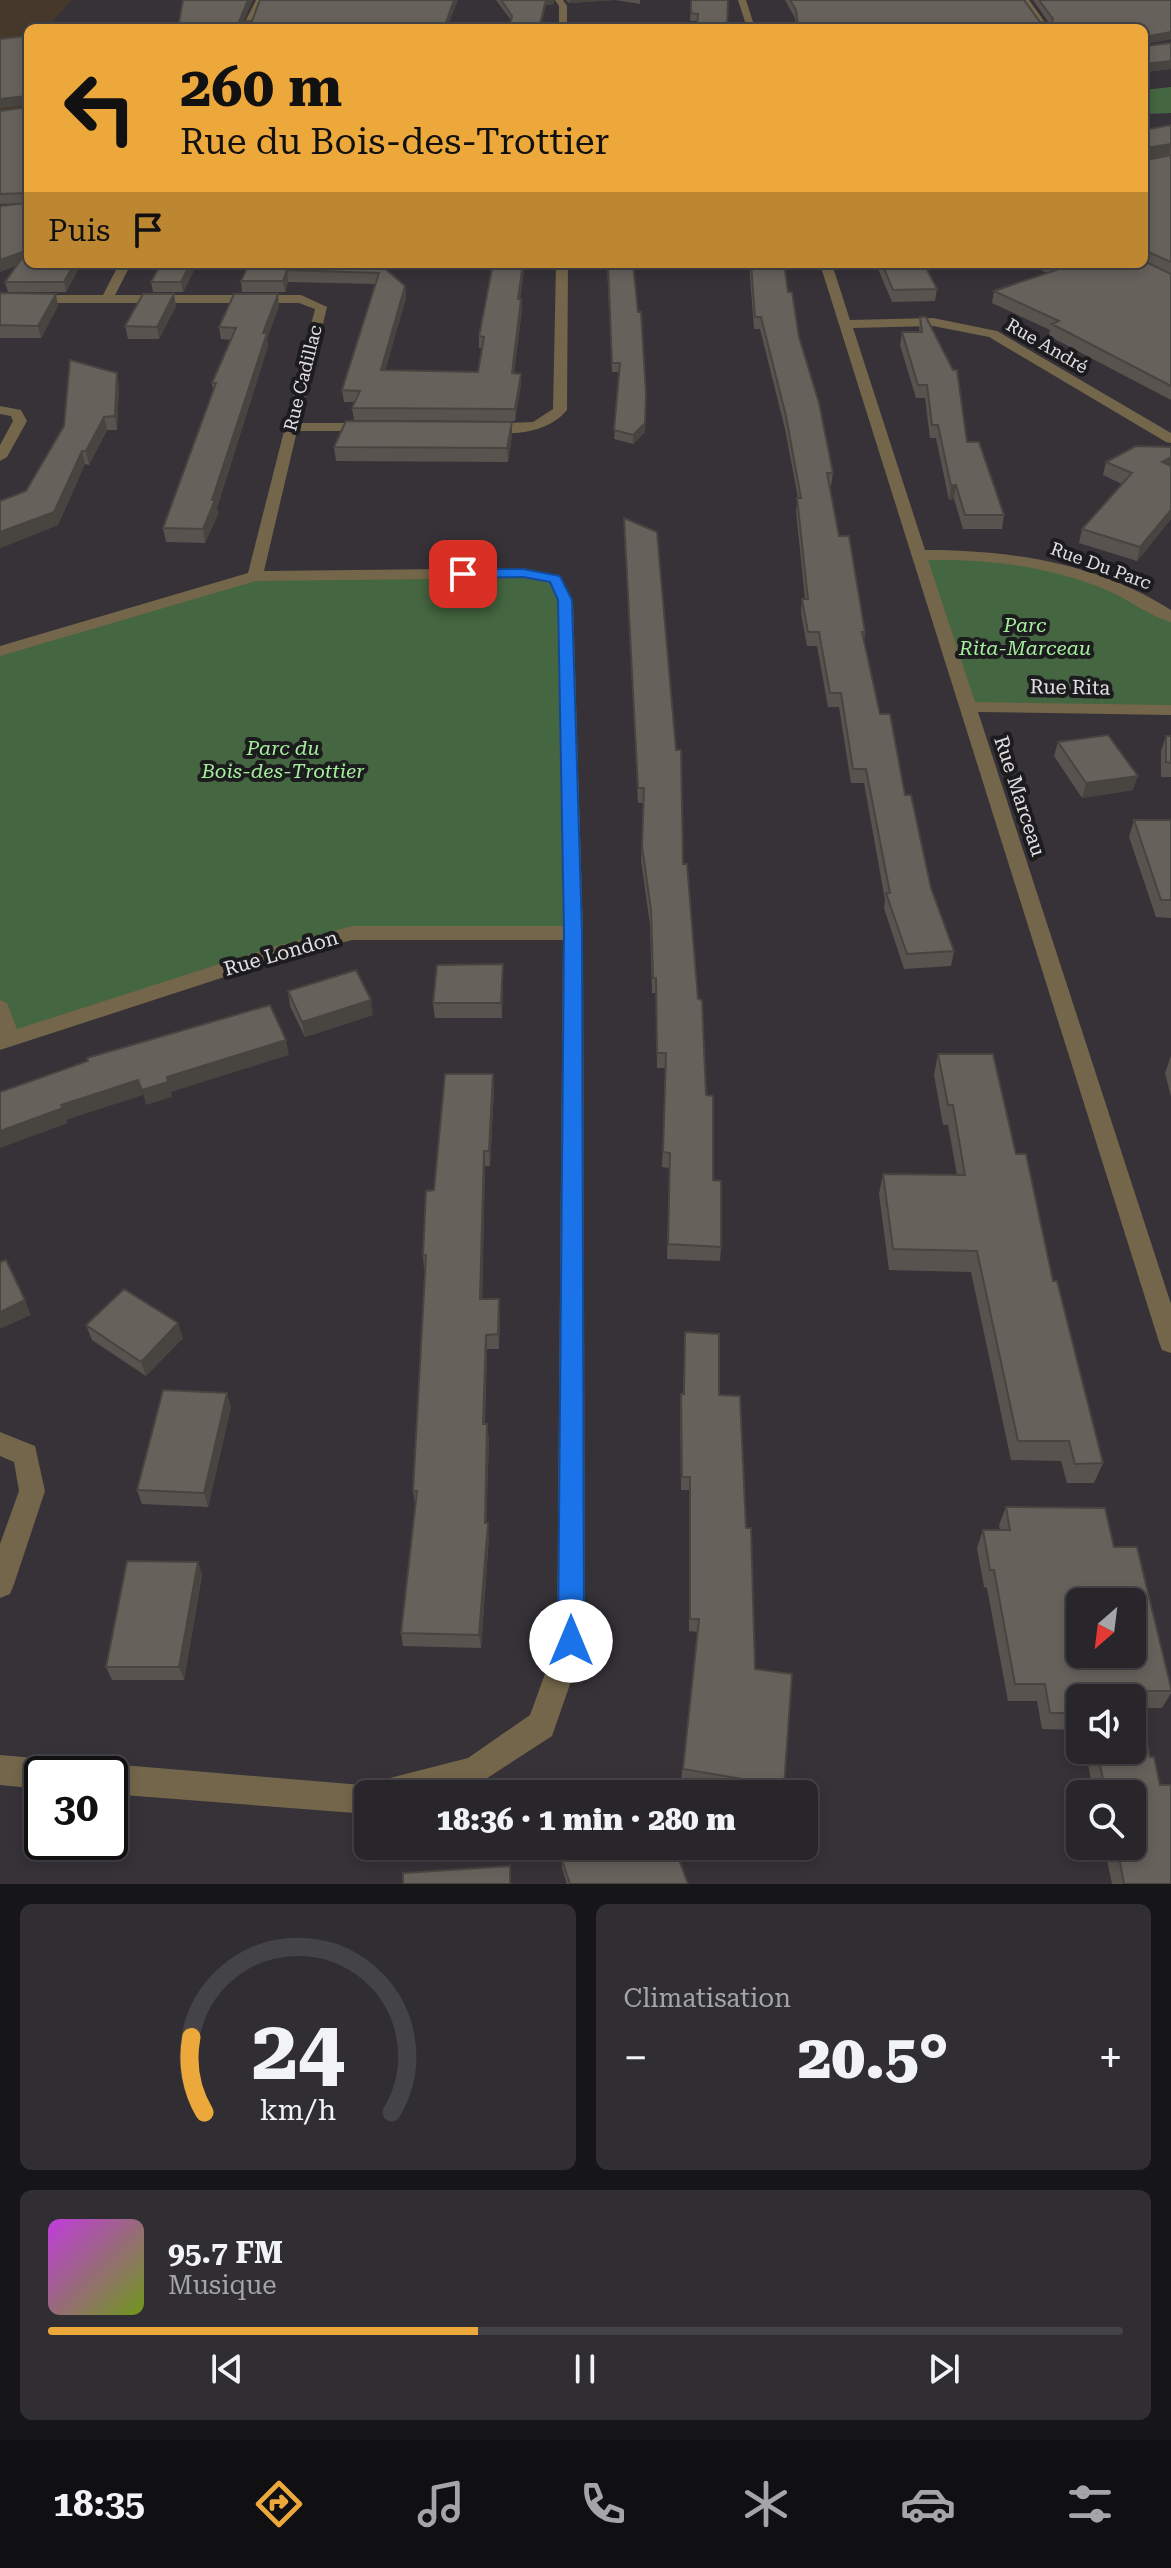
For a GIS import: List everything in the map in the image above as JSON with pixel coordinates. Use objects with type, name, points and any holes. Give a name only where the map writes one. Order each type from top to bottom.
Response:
[{"type":"street","points":[[248,24],[260,0]]},
{"type":"street","points":[[559,0],[563,6],[563,24]]},
{"type":"street","points":[[742,0],[750,24]]},
{"type":"street","points":[[1025,0],[1042,24]]},
{"type":"street","points":[[107,299],[123,268]]},
{"type":"street","points":[[466,428],[528,428],[552,421],[560,410],[562,268]]},
{"type":"street","name":"Rue Marceau","points":[[827,268],[1171,1342]]},
{"type":"street","name":"Rue Cadillac","points":[[0,299],[301,299],[313,301],[321,307],[255,576]]},
{"type":"street","name":"Rue André","points":[[845,324],[933,322],[993,334],[1171,439]]},
{"type":"street","points":[[0,410],[16,413],[20,421],[0,457]]},
{"type":"street","points":[[291,427],[388,427]]},
{"type":"street","name":"Rue Du Parc","points":[[919,555],[1003,557],[1063,571],[1117,590],[1171,617]]},
{"type":"street","points":[[0,651],[255,576],[523,573],[555,579],[565,600],[573,933],[571,1641],[541,1725],[475,1771],[440,1780]]},
{"type":"street","name":"Rue Rita","points":[[968,707],[1171,710]]},
{"type":"street","name":"Rue London","points":[[5,1040],[276,953],[352,933],[573,933]]},
{"type":"street","points":[[0,1008],[5,1040]]},
{"type":"street","points":[[0,1444],[26,1455],[32,1491],[0,1584]]},
{"type":"street","points":[[0,1770],[24,1772]]},
{"type":"street","points":[[128,1780],[354,1798]]},
{"type":"shaded area","points":[[0,0],[72,0],[50,24],[24,24],[24,111],[0,114]]},
{"type":"green space","points":[[1171,87],[1171,113],[1148,114],[1148,90]]},
{"type":"green space","name":"Parc Rita-Marceau","points":[[919,555],[1003,557],[1063,571],[1171,617],[1171,710],[968,707]]},
{"type":"green space","name":"Parc du Bois-des-Trottier","points":[[523,573],[555,579],[565,600],[573,933],[352,933],[9,1039],[0,1008],[0,651],[255,576]]},
{"type":"building","points":[[183,0],[248,0],[239,22],[252,21],[260,0],[454,0],[445,24],[179,24]]},
{"type":"building","points":[[501,0],[546,0],[540,24],[510,24],[512,16]]},
{"type":"building","points":[[691,0],[728,0],[727,24],[697,24],[698,14],[691,13]]},
{"type":"building","points":[[790,0],[1024,0],[1040,22],[1052,23],[1053,19],[1039,0],[1171,0],[1171,32],[1148,36],[1148,24],[798,24],[796,10]]},
{"type":"building","points":[[24,36],[24,96],[0,99],[0,39]]},
{"type":"building","points":[[1171,43],[1171,61],[1148,64],[1148,46]]},
{"type":"building","points":[[24,108],[24,193],[0,194],[0,111]]},
{"type":"building","points":[[1171,125],[1171,144],[1148,148],[1148,129]]},
{"type":"building","points":[[1171,155],[1171,262],[1148,252],[1148,160]]},
{"type":"building","points":[[24,203],[24,251],[0,260],[0,206]]},
{"type":"building","points":[[24,256],[24,268],[72,268],[64,282],[5,282]]},
{"type":"building","points":[[1148,263],[1171,274],[1171,386],[1052,324],[1059,321],[994,291],[1062,268],[1148,268]]},
{"type":"building","points":[[159,268],[188,268],[181,282],[151,282]]},
{"type":"building","points":[[247,268],[385,268],[405,286],[381,370],[478,372],[484,337],[479,336],[492,268],[522,268],[512,373],[521,374],[515,409],[352,408],[360,391],[342,390],[379,273],[287,270],[283,281],[241,281]]},
{"type":"building","points":[[608,268],[633,268],[638,312],[641,312],[646,394],[645,423],[633,435],[614,430],[620,363],[612,363]]},
{"type":"building","points":[[751,268],[785,268],[799,337],[819,403],[833,473],[827,473],[839,536],[849,536],[865,632],[862,632],[880,714],[890,714],[905,795],[911,795],[931,888],[954,951],[907,954],[886,893],[890,893],[866,769],[853,769],[841,693],[830,693],[819,632],[808,632],[802,599],[808,599],[797,498],[801,498],[786,416],[761,317],[755,317]]},
{"type":"building","points":[[884,268],[926,268],[937,289],[893,290]]},
{"type":"building","points":[[0,293],[56,294],[38,326],[0,325]]},
{"type":"building","points":[[143,294],[174,294],[157,327],[125,326]]},
{"type":"building","points":[[234,294],[278,294],[212,500],[215,500],[203,529],[163,528],[216,383],[212,383],[236,328],[219,327]]},
{"type":"building","points":[[920,317],[926,317],[953,370],[957,370],[967,442],[979,442],[1004,515],[965,515],[956,485],[951,486],[938,425],[932,425],[927,385],[918,385],[902,332],[922,332]]},
{"type":"building","points":[[70,360],[117,373],[115,416],[104,417],[86,451],[82,451],[54,512],[0,532],[0,501],[26,491],[64,426]]},
{"type":"building","points":[[346,421],[512,422],[507,448],[334,447]]},
{"type":"building","points":[[1136,446],[1171,447],[1171,457],[1162,462],[1171,466],[1171,510],[1140,547],[1082,529],[1132,473],[1106,462]]},
{"type":"building","points":[[624,518],[657,532],[676,750],[681,750],[683,864],[687,864],[698,999],[702,1000],[706,1095],[713,1096],[713,1180],[721,1181],[721,1247],[668,1244],[670,1153],[663,1152],[666,1053],[657,1053],[656,978],[653,978],[651,910],[642,846],[644,788],[638,788]]},
{"type":"building","points":[[1108,735],[1138,776],[1086,783],[1058,742]]},
{"type":"building","points":[[1166,736],[1171,736],[1171,763],[1166,762]]},
{"type":"building","points":[[1134,820],[1171,820],[1171,900],[1161,900]]},
{"type":"building","points":[[503,964],[501,1003],[433,1003],[437,965]]},
{"type":"building","points":[[356,970],[371,1000],[302,1022],[288,991]]},
{"type":"building","points":[[270,1005],[286,1040],[167,1077],[168,1082],[142,1090],[138,1080],[61,1105],[63,1108],[0,1131],[0,1092],[88,1061],[87,1058]]},
{"type":"building","points":[[938,1054],[993,1054],[1016,1154],[1026,1154],[1053,1281],[1057,1281],[1103,1463],[1075,1464],[1069,1441],[1018,1441],[977,1251],[893,1249],[883,1174],[965,1175],[953,1105],[948,1105]]},
{"type":"building","points":[[445,1074],[493,1074],[489,1151],[484,1151],[480,1299],[499,1299],[498,1334],[486,1335],[483,1424],[487,1424],[485,1523],[488,1523],[479,1635],[401,1633],[417,1491],[413,1491],[426,1255],[423,1255],[426,1191],[434,1190]]},
{"type":"building","points":[[6,1260],[25,1300],[0,1312],[0,1262]]},
{"type":"building","points":[[124,1289],[178,1323],[141,1362],[86,1325]]},
{"type":"building","points":[[685,1332],[719,1334],[719,1395],[740,1396],[746,1528],[751,1528],[755,1669],[792,1674],[784,1780],[748,1780],[683,1769],[699,1619],[690,1619],[690,1477],[682,1477],[681,1394],[684,1394]]},
{"type":"building","points":[[163,1390],[227,1393],[204,1493],[137,1490]]},
{"type":"building","points":[[1006,1507],[1105,1508],[1114,1547],[1137,1547],[1171,1691],[1146,1691],[1146,1684],[1066,1684],[1066,1713],[1050,1713],[1045,1684],[1015,1684],[994,1570],[990,1570],[983,1530],[1010,1530]]},
{"type":"building","points":[[127,1561],[198,1562],[179,1667],[106,1667]]},
{"type":"building","points":[[1146,1738],[1160,1785],[1171,1785],[1171,1884],[1124,1884],[1120,1860],[1146,1860],[1146,1780],[1103,1780],[1100,1764],[1146,1764]]},
{"type":"building","points":[[562,1860],[679,1860],[688,1884],[570,1884]]},
{"type":"building","points":[[510,1866],[510,1884],[403,1884],[403,1873]]},
{"type":"route","points":[[463,574],[523,573],[555,579],[565,600],[573,933],[571,1641]]}]
